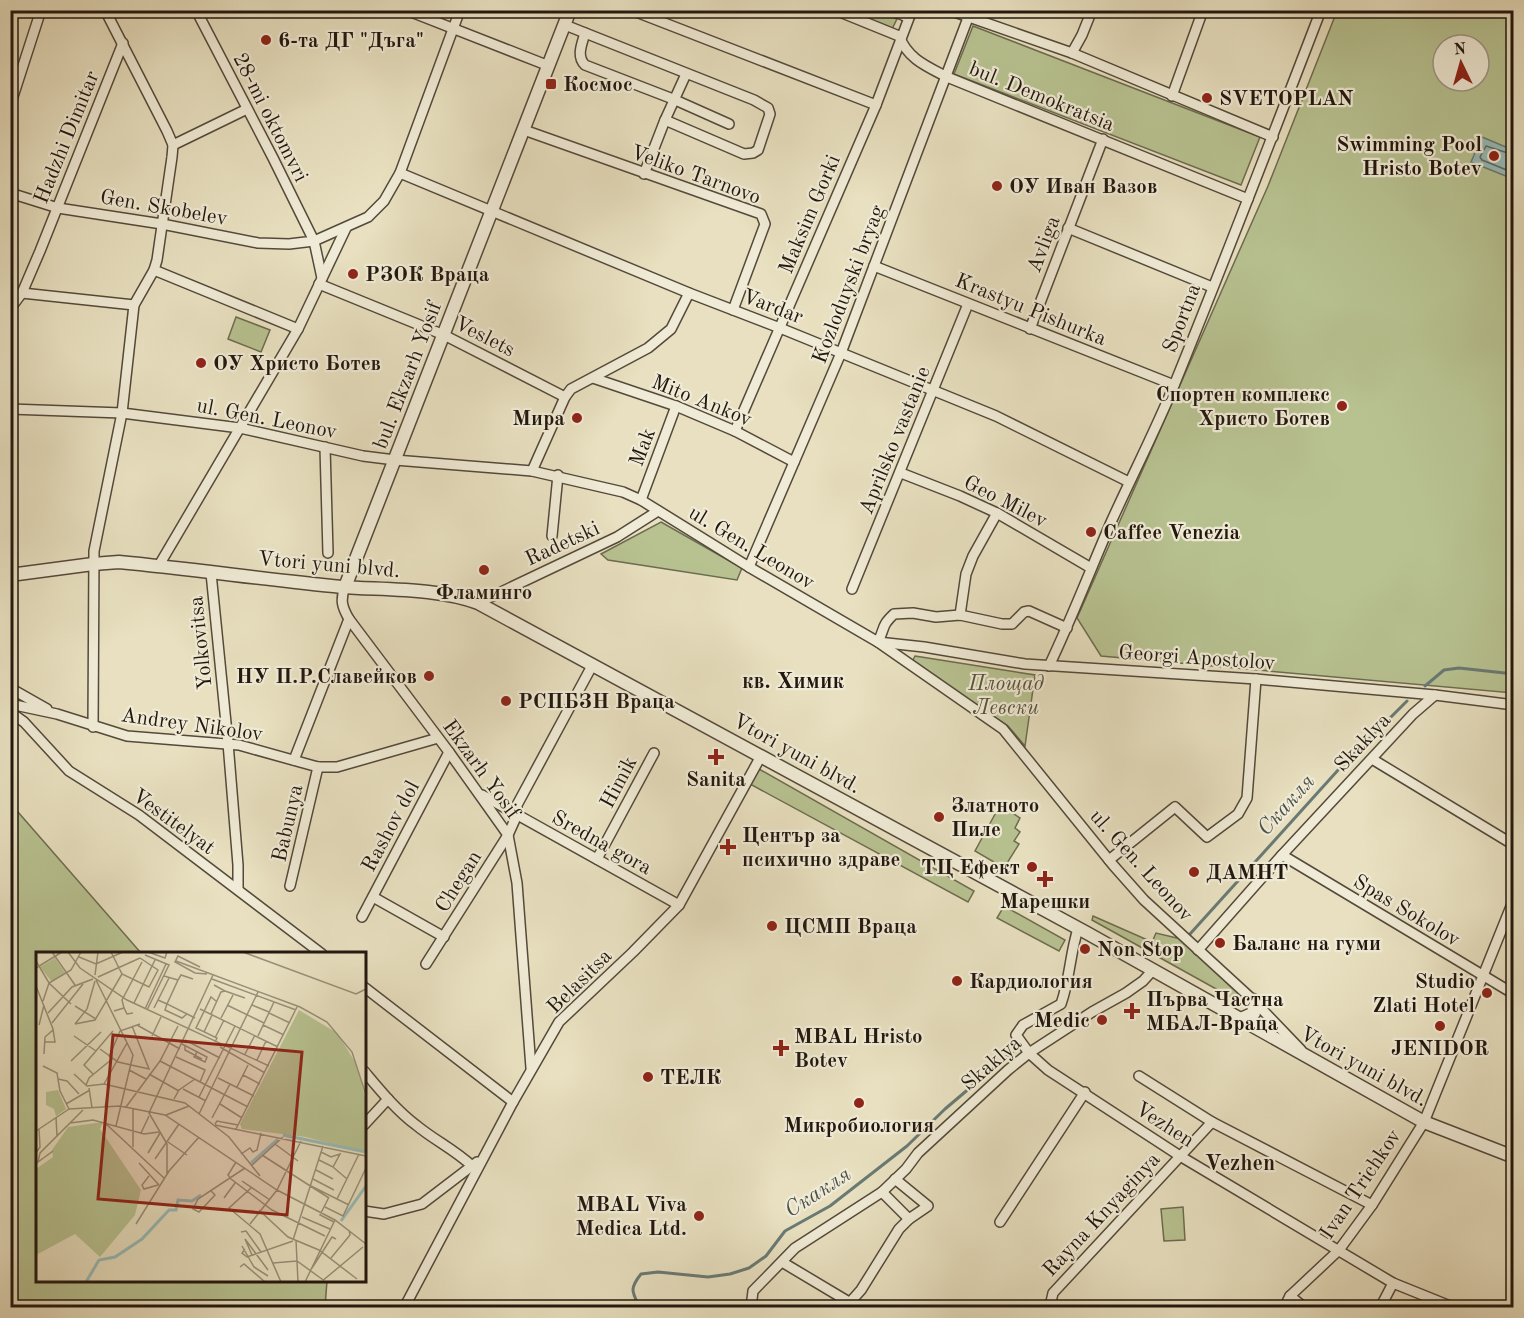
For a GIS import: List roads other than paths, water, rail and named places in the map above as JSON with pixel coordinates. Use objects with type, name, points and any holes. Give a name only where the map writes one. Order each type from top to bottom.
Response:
[{"type":"street","points":[[10,105],[41,10]]},
{"type":"street","points":[[93,727],[93,564],[97,530],[122,413],[134,305],[154,270],[172,157],[172,145],[105,10]]},
{"type":"street","name":"28-mi oktomvri","points":[[196,10],[314,241],[321,281]]},
{"type":"street","points":[[406,10],[452,30],[549,66]]},
{"type":"street","name":"Gen. Skobelev","points":[[11,193],[58,207],[258,243],[289,244],[314,241],[346,228],[368,217],[384,201],[400,173],[460,10]]},
{"type":"street","name":"bul. Ekzarh Yosif","points":[[345,587],[570,10]]},
{"type":"street","points":[[631,10],[876,105]]},
{"type":"street","name":"bul. Demokratsia","points":[[835,10],[899,36],[908,54],[947,77],[1248,199]]},
{"type":"street","points":[[891,10],[905,16],[912,11],[926,10]]},
{"type":"street","points":[[949,10],[970,14],[1072,53],[1272,137]]},
{"type":"street","points":[[1072,53],[1092,10]]},
{"type":"street","points":[[1172,96],[1203,10]]},
{"type":"street","name":"Sportna","points":[[1049,666],[1174,385],[1321,10]]},
{"type":"street","name":"Maksim Gorki","points":[[735,431],[876,105],[912,11]]},
{"type":"street","name":"Kozloduyski bryag","points":[[749,567],[841,353],[970,14]]},
{"type":"street","points":[[564,25],[754,100],[768,108],[770,114],[758,150],[744,154],[665,120]]},
{"type":"street","points":[[585,33],[579,55],[585,65],[729,123]]},
{"type":"street","name":"Hadzhi Dimitar","points":[[10,309],[22,293],[123,43]]},
{"type":"street","points":[[644,174],[673,99],[686,74]]},
{"type":"street","points":[[172,145],[247,109]]},
{"type":"street","name":"Veliko Tarnovo","points":[[524,130],[761,214],[765,224],[733,310]]},
{"type":"street","name":"Avliga","points":[[1030,329],[1103,139]]},
{"type":"street","name":"Vardar","points":[[400,173],[492,213],[996,416],[1129,482]]},
{"type":"street","points":[[158,567],[298,329],[346,228]]},
{"type":"street","points":[[1068,228],[1212,287]]},
{"type":"street","name":"Krastyu Pishurka","points":[[874,266],[1174,385]]},
{"type":"street","points":[[154,270],[298,329]]},
{"type":"street","name":"Veslets","points":[[321,281],[444,335],[565,397]]},
{"type":"street","points":[[22,293],[134,305]]},
{"type":"street","points":[[532,471],[565,397],[571,389],[648,348],[671,329],[689,293]]},
{"type":"street","name":"Aprilsko vastanie","points":[[852,589],[968,304]]},
{"type":"street","name":"Mito Ankov","points":[[593,378],[676,406],[735,431],[794,462]]},
{"type":"street","name":"Mak","points":[[641,500],[676,406]]},
{"type":"street","name":"ul. Gen. Leonov","points":[[10,409],[122,413],[240,428],[394,460],[558,475],[623,492],[641,500],[749,567],[878,642],[1003,729],[1144,900],[1253,1000],[1309,1058]]},
{"type":"street","points":[[325,447],[328,553]]},
{"type":"street","name":"Geo Milev","points":[[901,473],[997,513],[1091,568]]},
{"type":"street","points":[[552,536],[558,475]]},
{"type":"street","name":"Radetski","points":[[478,603],[617,537],[658,512]]},
{"type":"street","points":[[960,615],[966,574],[973,556],[997,513]]},
{"type":"street","name":"Vtori yuni blvd.","points":[[10,575],[119,562],[345,587],[445,595],[462,597],[478,603],[1153,970],[1424,1122],[1514,1157]]},
{"type":"street","name":"Yolkovitsa","points":[[211,573],[228,743],[238,889]]},
{"type":"street","name":"Ekzarh Yosif","points":[[345,587],[341,597],[349,619],[508,835],[517,883],[528,1006],[531,1071]]},
{"type":"street","points":[[878,642],[884,623],[894,614],[913,613],[936,617],[960,615],[1012,624],[1024,612],[1029,611],[1067,628]]},
{"type":"street","points":[[294,760],[349,619]]},
{"type":"street","name":"Georgi Apostolov","points":[[878,642],[1049,666],[1256,679],[1435,695],[1514,705]]},
{"type":"street","name":"Chegan","points":[[426,964],[508,835],[517,815],[517,805],[593,664]]},
{"type":"street","points":[[1109,860],[1175,807],[1207,837],[1238,814],[1247,798],[1256,679]]},
{"type":"street","points":[[10,688],[57,714]]},
{"type":"street","name":"Skaklya","points":[[1197,950],[1413,714],[1435,695]]},
{"type":"street","name":"Andrey Nikolov","points":[[10,704],[57,714],[127,736],[228,743],[318,767],[337,767],[438,738]]},
{"type":"street","name":"Vestitelyat","points":[[10,712],[24,722],[69,771],[139,815],[319,952]]},
{"type":"street","name":"Rashov dol","points":[[362,917],[449,752]]},
{"type":"street","name":"Himik","points":[[597,859],[654,753]]},
{"type":"street","name":"Belasitsa","points":[[404,1308],[513,1102],[559,1022],[679,905],[761,756]]},
{"type":"street","points":[[1372,759],[1514,845]]},
{"type":"street","name":"Babunya","points":[[290,886],[318,767]]},
{"type":"street","name":"Sredna gora","points":[[477,793],[679,905]]},
{"type":"street","name":"Spas Sokolov","points":[[1282,855],[1514,994]]},
{"type":"street","points":[[373,897],[444,937]]},
{"type":"street","name":"Ivan Trichkov","points":[[1284,1308],[1290,1296],[1339,1250],[1372,1205],[1424,1122],[1514,899]]},
{"type":"street","points":[[1029,1053],[1016,1035],[1023,1025],[1061,1004],[1078,929]]},
{"type":"street","name":"Skaklya","points":[[751,1308],[753,1291],[795,1248],[882,1192],[927,1146],[1029,1053],[1126,993],[1143,981],[1153,970]]},
{"type":"street","points":[[366,989],[513,1102]]},
{"type":"street","points":[[1241,1019],[1254,1013],[1253,1000]]},
{"type":"street","name":"Vezhen","points":[[1029,1053],[1048,1070],[1180,1156],[1393,1283],[1455,1308]]},
{"type":"street","points":[[366,1073],[388,1099],[416,1125],[457,1151],[472,1166]]},
{"type":"street","points":[[1138,1076],[1212,1122],[1372,1205]]},
{"type":"street","points":[[1000,1222],[1085,1092]]},
{"type":"street","points":[[366,1123],[388,1099]]},
{"type":"street","name":"Rayna Knyaginya","points":[[1056,1308],[1051,1302],[1053,1293],[1212,1122]]},
{"type":"street","points":[[366,1211],[384,1214],[422,1204],[486,1155]]},
{"type":"street","points":[[782,1262],[847,1305],[861,1290],[890,1241],[909,1219],[928,1206],[895,1179]]},
{"type":"street","points":[[882,1192],[909,1219]]},
{"type":"street","points":[[1380,1308],[1393,1283]]},
{"type":"street","points":[[1290,1296],[1305,1308]]},
{"type":"water","name":"Swimming Pool Hristo Botev","points":[[1482,137],[1513,150],[1513,179],[1471,162]]},
{"type":"waterway","name":"Скакля","points":[[1425,686],[1444,670],[1459,668],[1514,674]]},
{"type":"waterway","name":"Скакля","points":[[1190,934],[1339,769],[1407,701]]},
{"type":"waterway","name":"Скакля","points":[[640,1308],[633,1287],[641,1274],[658,1272],[708,1277],[749,1268],[766,1256],[785,1231],[830,1206],[907,1146],[945,1109],[1017,1048]]},
{"type":"place","name":"6-та ДГ \"Дъга\"","points":[[266,40]]},
{"type":"place","name":"Космос","points":[[551,84]]},
{"type":"place","name":"SVETOPLAN","points":[[1207,98]]},
{"type":"place","name":"Swimming Pool Hristo Botev","points":[[1494,156]]},
{"type":"place","name":"ОУ Иван Вазов","points":[[997,186]]},
{"type":"place","name":"РЗОК Враца","points":[[353,274]]},
{"type":"place","name":"ОУ Христо Ботев","points":[[201,363]]},
{"type":"place","name":"Спортен комплекс Христо Ботев","points":[[1342,406]]},
{"type":"place","name":"Мира","points":[[577,418]]},
{"type":"place","name":"Caffee Venezia","points":[[1091,532]]},
{"type":"place","name":"Фламинго","points":[[484,570]]},
{"type":"place","name":"НУ П.Р.Славейков","points":[[429,676]]},
{"type":"place","name":"РСПБЗН Враца","points":[[506,701]]},
{"type":"place","name":"Sanita","points":[[716,757]]},
{"type":"place","name":"Златното Пиле","points":[[939,817]]},
{"type":"place","name":"Център за психично здраве","points":[[728,847]]},
{"type":"place","name":"ТЦ Ефект","points":[[1032,867]]},
{"type":"place","name":"ДАМНТ","points":[[1194,872]]},
{"type":"place","name":"Марешки","points":[[1045,879]]},
{"type":"place","name":"ЦСМП Враца","points":[[772,926]]},
{"type":"place","name":"Баланс на гуми","points":[[1220,943]]},
{"type":"place","name":"Non Stop","points":[[1085,949]]},
{"type":"place","name":"Кардиология","points":[[957,981]]},
{"type":"place","name":"Studio Zlati Hotel","points":[[1487,993]]},
{"type":"place","name":"Първа Частна МБАЛ-Враца","points":[[1132,1011]]},
{"type":"place","name":"Medic","points":[[1102,1020]]},
{"type":"place","name":"JENIDOR","points":[[1440,1026]]},
{"type":"place","name":"MBAL Hristo Botev","points":[[781,1048]]},
{"type":"place","name":"ТЕЛК","points":[[648,1077]]},
{"type":"place","name":"Микробиология","points":[[859,1103]]},
{"type":"place","name":"MBAL Viva Medica Ltd.","points":[[699,1216]]},
{"type":"district","name":"кв. Химик","points":[[793,680]]},
{"type":"district","name":"Vezhen","points":[[1240,1162]]},
{"type":"park label","name":"Площад Левски","points":[[1006,695]]}]
